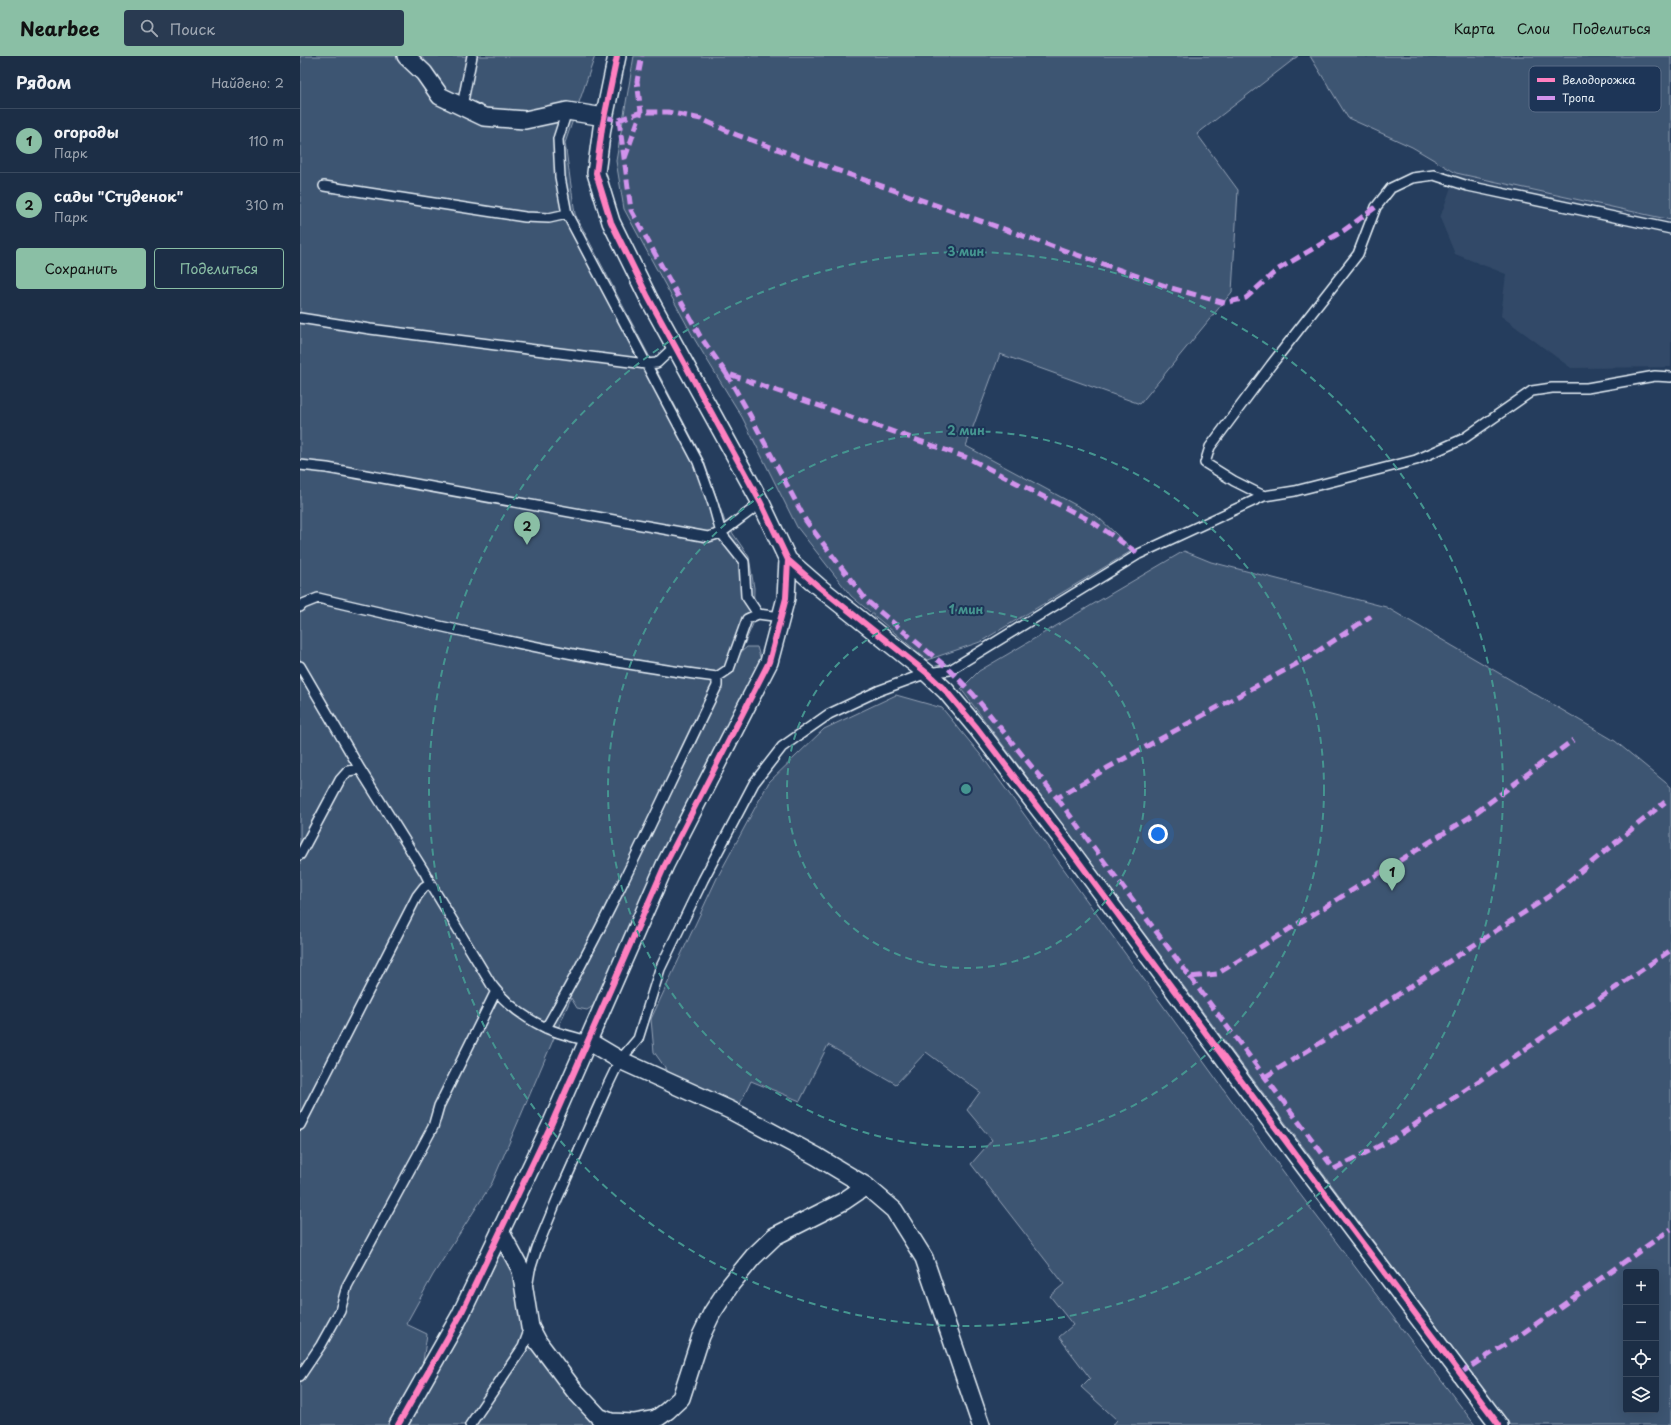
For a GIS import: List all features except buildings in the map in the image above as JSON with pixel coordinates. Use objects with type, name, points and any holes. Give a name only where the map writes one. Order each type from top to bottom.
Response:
[{"type":"street","points":[[406,56],[424,73],[440,96],[484,117],[525,120],[567,111],[604,117]]},
{"type":"street","points":[[424,56],[424,73]]},
{"type":"street","points":[[617,56],[604,117],[596,174],[612,222],[648,296],[761,503],[788,560],[825,592],[928,673],[946,691],[1060,835],[1314,1180],[1499,1425]]},
{"type":"street","points":[[398,1425],[460,1316],[552,1125],[665,865],[769,662],[786,598],[788,560]]},
{"type":"street","points":[[588,1041],[620,1060],[730,1110],[816,1156],[866,1186],[894,1210],[924,1258],[981,1425]]},
{"type":"street","points":[[500,1231],[521,1270],[530,1328],[538,1342],[574,1390],[604,1421],[634,1424],[656,1419],[667,1412],[681,1398],[701,1336],[712,1313],[731,1284],[753,1257],[775,1236],[844,1201],[866,1186]]},
{"type":"lane","points":[[462,106],[472,56]]},
{"type":"lane","points":[[567,111],[558,139],[560,177],[566,214],[698,462],[713,504],[721,533],[744,562],[746,596],[758,614]]},
{"type":"lane","points":[[1264,496],[1234,481],[1205,463],[1210,448],[1271,365],[1358,254],[1376,207],[1391,188],[1412,178],[1434,175],[1468,186],[1671,229]]},
{"type":"lane","points":[[324,186],[525,217],[549,218],[566,214]]},
{"type":"lane","points":[[300,318],[386,331],[646,364],[657,363],[675,346]]},
{"type":"lane","points":[[526,1298],[530,1270],[540,1241],[558,1197],[620,1060],[638,1039],[660,969],[703,880],[754,783],[782,747],[829,714],[878,691],[928,673],[950,670],[1139,554],[1264,496],[1294,491],[1416,460],[1463,439],[1532,392],[1552,388],[1588,388],[1655,376],[1671,377]]},
{"type":"lane","points":[[300,465],[327,468],[708,537],[721,533],[761,503]]},
{"type":"lane","points":[[300,607],[303,604],[318,598],[451,629],[584,657],[717,678],[729,669],[747,619],[758,614],[781,617]]},
{"type":"lane","points":[[300,666],[360,769],[502,999],[516,1010],[546,1028],[588,1041]]},
{"type":"lane","points":[[546,1028],[567,993],[608,913],[717,686],[717,678]]},
{"type":"lane","points":[[300,855],[340,780],[348,772],[360,769]]},
{"type":"lane","points":[[300,1125],[417,896],[424,887],[430,883]]},
{"type":"lane","points":[[300,1376],[321,1345],[340,1311],[347,1286],[433,1128],[439,1106],[496,991]]},
{"type":"lane","points":[[470,1425],[523,1347],[530,1328]]},
{"type":"shaded area","points":[[300,56],[595,56],[565,143],[575,214],[704,461],[725,522],[749,557],[754,588],[753,624],[741,652],[747,647],[757,647],[761,660],[596,1004],[587,1010],[577,1008],[571,998],[492,1183],[433,1275],[406,1324],[427,1334],[422,1368],[387,1425],[300,1425]]},
{"type":"shaded area","points":[[634,56],[1298,56],[1197,134],[1238,190],[1232,292],[1140,404],[1000,354],[966,446],[1098,517],[1133,550],[980,642],[927,660],[851,596],[797,527],[742,417],[695,340],[624,209],[616,161]]},
{"type":"shaded area","points":[[1310,56],[1671,56],[1671,220],[1456,173],[1412,147],[1348,118]]},
{"type":"shaded area","points":[[1456,173],[1671,220],[1671,367],[1571,368],[1501,316],[1506,274],[1455,254],[1440,218]]},
{"type":"shaded area","points":[[1184,551],[1211,562],[1386,607],[1615,741],[1671,787],[1671,1425],[1510,1425],[961,689],[979,671]]},
{"type":"shaded area","points":[[896,695],[942,708],[984,759],[1296,1189],[1475,1425],[1113,1425],[1117,1420],[1081,1387],[1090,1378],[1059,1337],[1073,1325],[1050,1296],[1064,1284],[971,1164],[992,1140],[967,1110],[980,1092],[926,1052],[896,1084],[828,1045],[800,1101],[751,1081],[738,1108],[669,1073],[654,1052],[651,1019],[717,878],[769,782],[824,729]]},
{"type":"shaded area","points":[[499,1255],[508,1259],[515,1278],[522,1326],[599,1425],[408,1425],[480,1296]]},
{"type":"marked path","points":[[625,158],[641,112],[637,81],[642,56]]},
{"type":"marked path","points":[[604,117],[619,120],[641,112],[668,112],[701,119],[737,135],[1171,288],[1225,303],[1246,298],[1277,270],[1343,231],[1376,207]]},
{"type":"marked path","points":[[619,120],[631,210],[700,336],[726,373],[968,458],[1091,521],[1139,554]]},
{"type":"marked path","points":[[726,373],[806,521],[867,601],[950,670],[973,694],[1057,798],[1109,767],[1309,657],[1371,616]]},
{"type":"marked path","points":[[1057,798],[1190,977],[1217,974],[1470,817],[1573,740]]},
{"type":"marked path","points":[[1265,1077],[1388,1001],[1554,893],[1665,802]]},
{"type":"marked path","points":[[1190,977],[1334,1169],[1395,1138],[1671,950]]},
{"type":"marked path","points":[[1459,1374],[1523,1333],[1671,1229]]},
{"type":"cycle path","points":[[398,1425],[460,1316],[551,1125],[665,865],[769,662],[786,598],[788,560],[761,503],[648,297],[611,222],[596,173],[602,128],[617,56]]},
{"type":"cycle path","points":[[788,560],[819,587],[927,673],[946,691],[977,728],[1059,835],[1296,1155],[1499,1425]]},
{"type":"place","name":"сады \"Студенок\"","points":[[527,545]]},
{"type":"place","name":"огороды","points":[[1392,891]]}]
